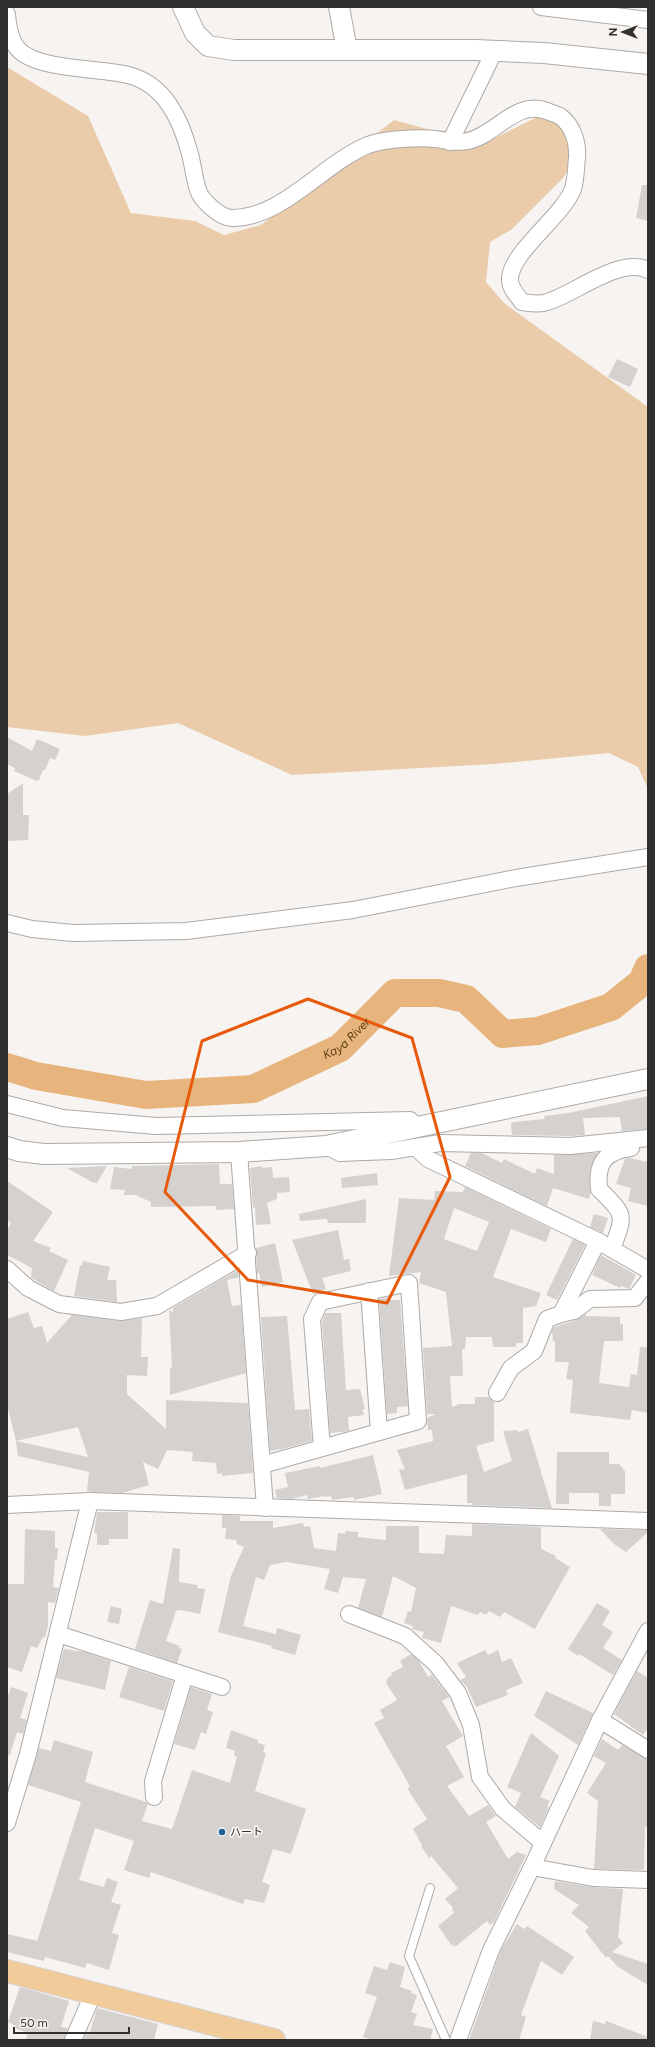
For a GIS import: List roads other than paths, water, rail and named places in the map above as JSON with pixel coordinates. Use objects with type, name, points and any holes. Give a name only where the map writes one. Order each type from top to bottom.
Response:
[{"type":"main road","points":[[7,1971],[274,2040]]},
{"type":"street","points":[[183,7],[195,33],[208,46],[234,50],[544,53],[648,64]]},
{"type":"street","points":[[339,7],[347,50]]},
{"type":"street","points":[[541,7],[648,20]]},
{"type":"street","points":[[7,14],[9,30],[17,48],[30,58],[49,63],[128,75],[145,80],[165,98],[175,113],[190,152],[198,192],[214,209],[228,218],[253,216],[283,201],[336,163],[369,145],[393,140],[428,139],[450,142],[469,140],[481,136],[521,110],[541,109],[559,116],[571,129],[577,147],[572,189],[555,215],[518,259],[512,270],[510,280],[512,290],[522,302],[547,302],[610,272],[630,268],[644,268],[648,270]]},
{"type":"street","points":[[450,142],[494,52]]},
{"type":"street","points":[[7,923],[32,929],[73,933],[186,932],[353,910],[516,878],[648,857]]},
{"type":"street","points":[[7,1146],[19,1151],[44,1154],[239,1152],[326,1146],[648,1079]]},
{"type":"street","points":[[7,1104],[62,1118],[156,1126],[410,1120],[416,1127]]},
{"type":"street","points":[[326,1146],[340,1153],[391,1151],[440,1143],[570,1146],[644,1138]]},
{"type":"street","points":[[561,1314],[605,1245],[622,1222],[618,1208],[599,1189],[598,1176],[603,1159],[617,1149],[640,1147],[644,1138]]},
{"type":"street","points":[[415,1147],[428,1159],[605,1245],[648,1270]]},
{"type":"street","points":[[239,1152],[248,1253],[265,1508]]},
{"type":"street","points":[[7,1269],[28,1288],[60,1304],[120,1312],[157,1306],[248,1253]]},
{"type":"street","points":[[497,1393],[511,1368],[534,1351],[548,1319],[574,1311],[590,1299],[634,1298],[648,1281]]},
{"type":"street","points":[[262,1465],[418,1421],[409,1283],[320,1302],[312,1319],[322,1448]]},
{"type":"street","points":[[369,1291],[378,1432]]},
{"type":"street","points":[[7,1823],[28,1754],[90,1502]]},
{"type":"street","points":[[7,1505],[90,1502],[648,1521]]},
{"type":"street","points":[[349,1614],[405,1636],[436,1664],[458,1693],[471,1725],[480,1777],[503,1809],[543,1843]]},
{"type":"street","points":[[458,2040],[491,1950],[532,1867],[600,1720],[648,1631]]},
{"type":"street","points":[[58,1634],[222,1687]]},
{"type":"street","points":[[154,1797],[153,1781],[185,1675]]},
{"type":"street","points":[[600,1720],[648,1750]]},
{"type":"street","points":[[532,1867],[593,1878],[648,1880]]},
{"type":"street","points":[[73,2040],[93,1994]]},
{"type":"lane","points":[[430,1888],[409,1956],[446,2040]]},
{"type":"waterway","name":"Kaya River","points":[[7,1067],[36,1076],[146,1095],[253,1089],[340,1048],[395,993],[439,993],[466,999],[503,1034],[538,1031],[611,1007],[642,982],[648,968]]},
{"type":"place","name":"ハート","points":[[222,1832]]}]
